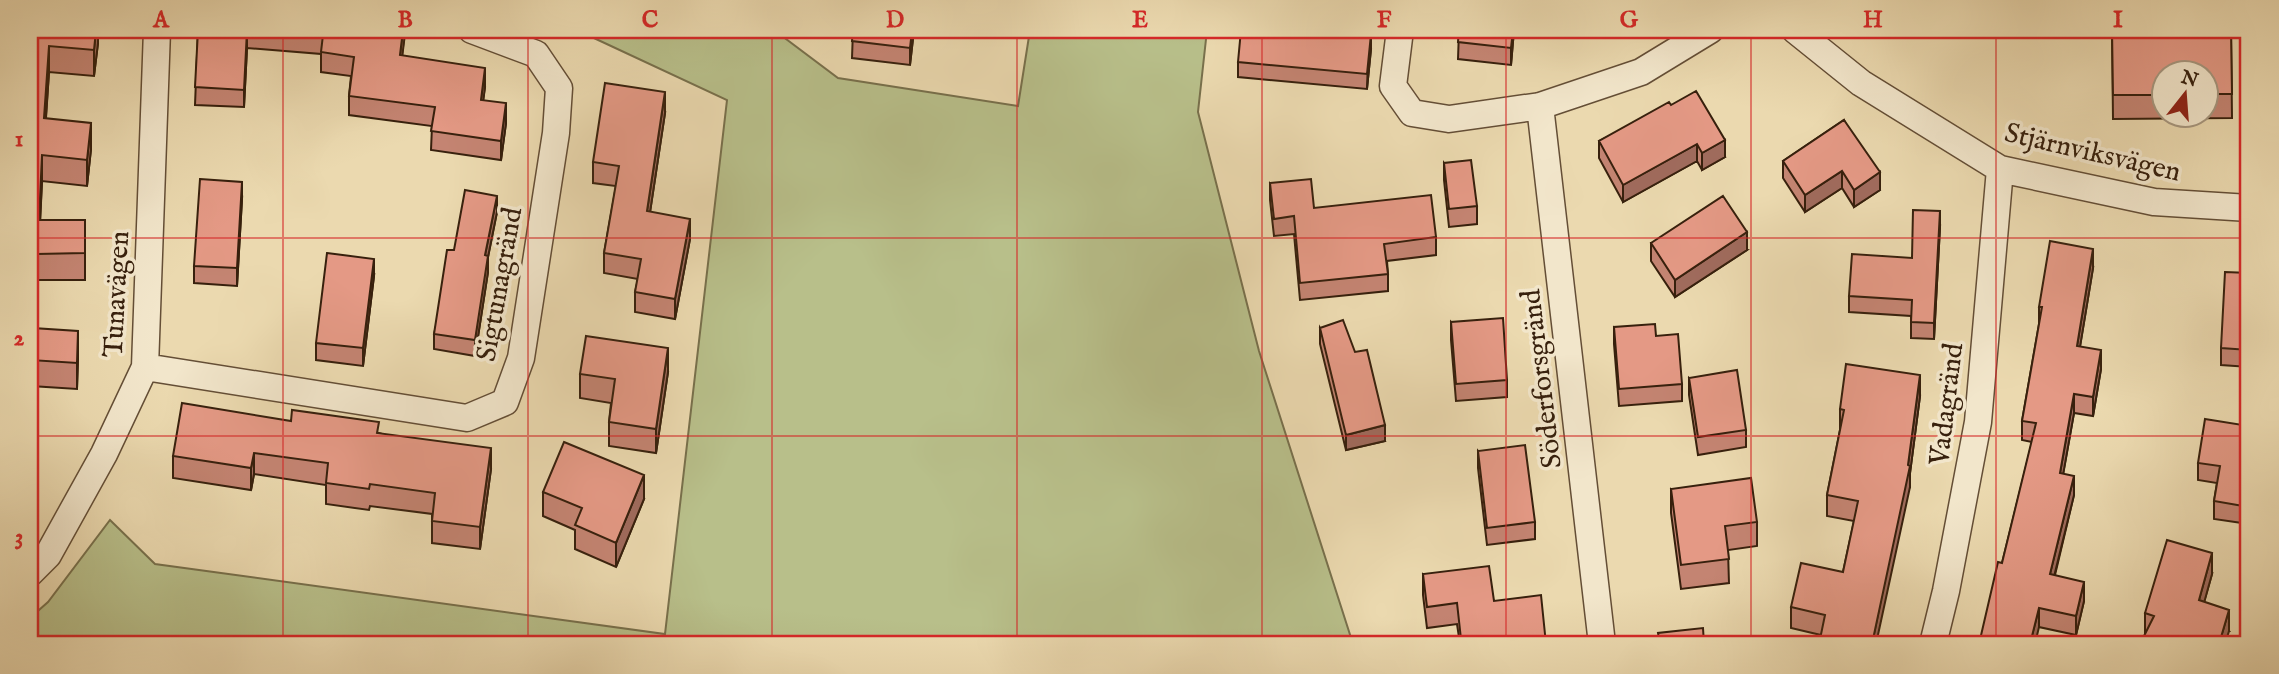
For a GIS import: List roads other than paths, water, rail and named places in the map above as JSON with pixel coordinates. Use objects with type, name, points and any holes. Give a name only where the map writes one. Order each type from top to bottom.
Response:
[{"type":"street","name":"Tunavägen","points":[[30,573],[48,555],[104,453],[145,368],[157,30]]},
{"type":"street","name":"Sigtunagränd","points":[[145,368],[467,418],[505,402],[521,359],[556,133],[559,88],[536,54],[472,30]]},
{"type":"street","points":[[1400,30],[1393,86],[1412,113],[1450,119],[1540,106],[1641,72],[1710,30]]},
{"type":"street","name":"Stjärnviksvägen","points":[[1795,30],[1861,83],[2000,169],[2154,202],[2249,208]]},
{"type":"street","name":"Söderforsgränd","points":[[1540,106],[1602,644]]},
{"type":"street","name":"Vadagränd","points":[[1933,644],[1978,422],[2000,169]]}]
